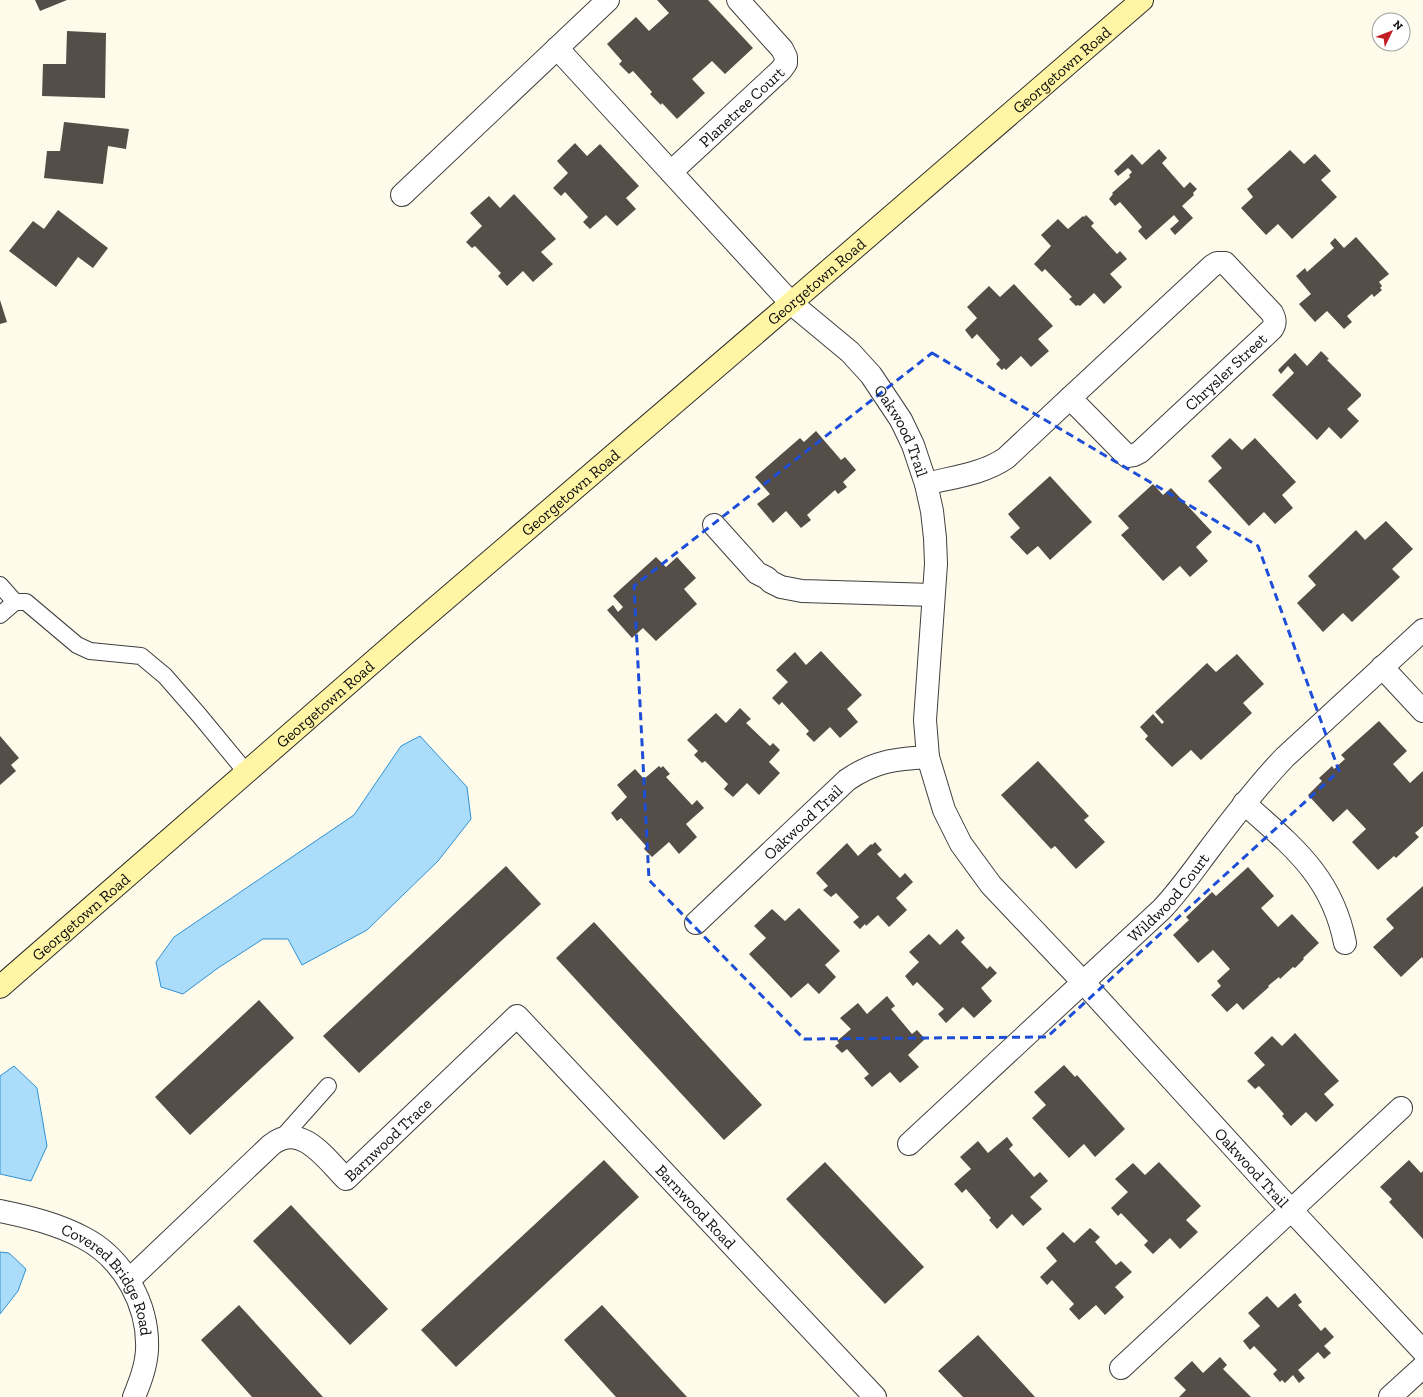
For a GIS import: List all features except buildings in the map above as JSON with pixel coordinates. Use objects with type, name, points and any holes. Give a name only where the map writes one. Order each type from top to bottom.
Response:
[{"type":"main road","name":"Georgetown Road","points":[[0,987],[404,634],[1142,0]]},
{"type":"street","points":[[402,195],[608,0]]},
{"type":"street","name":"Planetree Court","points":[[671,172],[782,70],[786,63],[786,57],[782,49],[738,0]]},
{"type":"street","points":[[558,48],[791,303]]},
{"type":"street","name":"Chrysler Street","points":[[926,484],[988,469],[1006,458],[1070,398],[1212,266],[1217,263],[1225,263],[1272,313],[1275,320],[1272,329],[1140,452],[1134,455],[1127,456],[1070,398]]},
{"type":"street","name":"Oakwood Trail","points":[[791,303],[850,352],[871,375],[901,420],[913,445],[926,484],[932,511],[936,564],[926,708],[928,757],[944,810],[949,818],[952,828],[968,855],[991,885],[1083,982],[1291,1210],[1423,1351]]},
{"type":"street","points":[[714,525],[757,573],[767,578],[771,582],[781,586],[802,591],[933,595]]},
{"type":"street","name":"Wildwood Court","points":[[1083,982],[1171,900],[1244,803],[1285,756],[1423,630]]},
{"type":"street","points":[[1382,667],[1423,711]]},
{"type":"street","name":"Oakwood Trail","points":[[696,923],[847,780],[861,771],[883,762],[928,757]]},
{"type":"street","points":[[1244,803],[1288,841],[1313,869],[1330,896],[1339,919],[1344,943]]},
{"type":"street","points":[[909,1144],[1083,982]]},
{"type":"street","name":"Barnwood Trace","points":[[280,1140],[293,1137],[310,1143],[346,1179],[517,1016]]},
{"type":"street","name":"Barnwood Road","points":[[517,1016],[875,1397]]},
{"type":"street","points":[[1121,1368],[1401,1108]]},
{"type":"street","points":[[129,1280],[270,1146],[280,1140]]},
{"type":"street","name":"Covered Bridge Road","points":[[0,1211],[29,1217],[86,1239],[100,1249],[129,1280],[143,1314],[147,1339],[145,1364],[142,1377],[134,1397]]},
{"type":"street","points":[[1390,1397],[1423,1366]]},
{"type":"lane","points":[[0,585],[15,602]]},
{"type":"lane","points":[[0,615],[15,602],[26,602],[77,645],[90,651],[141,656],[165,676],[246,772]]},
{"type":"lane","points":[[280,1140],[328,1086]]},
{"type":"highlighted area","points":[[932,353],[1258,546],[1339,771],[1047,1037],[804,1039],[649,880],[634,586]]},
{"type":"water","points":[[420,736],[467,787],[471,819],[438,861],[367,930],[302,965],[288,939],[263,939],[218,968],[183,994],[161,987],[156,962],[174,937],[354,815],[401,746]]},
{"type":"water","points":[[14,1066],[37,1088],[47,1146],[31,1181],[0,1174],[0,1076]]},
{"type":"water","points":[[0,1252],[9,1253],[26,1269],[18,1291],[0,1314]]}]
